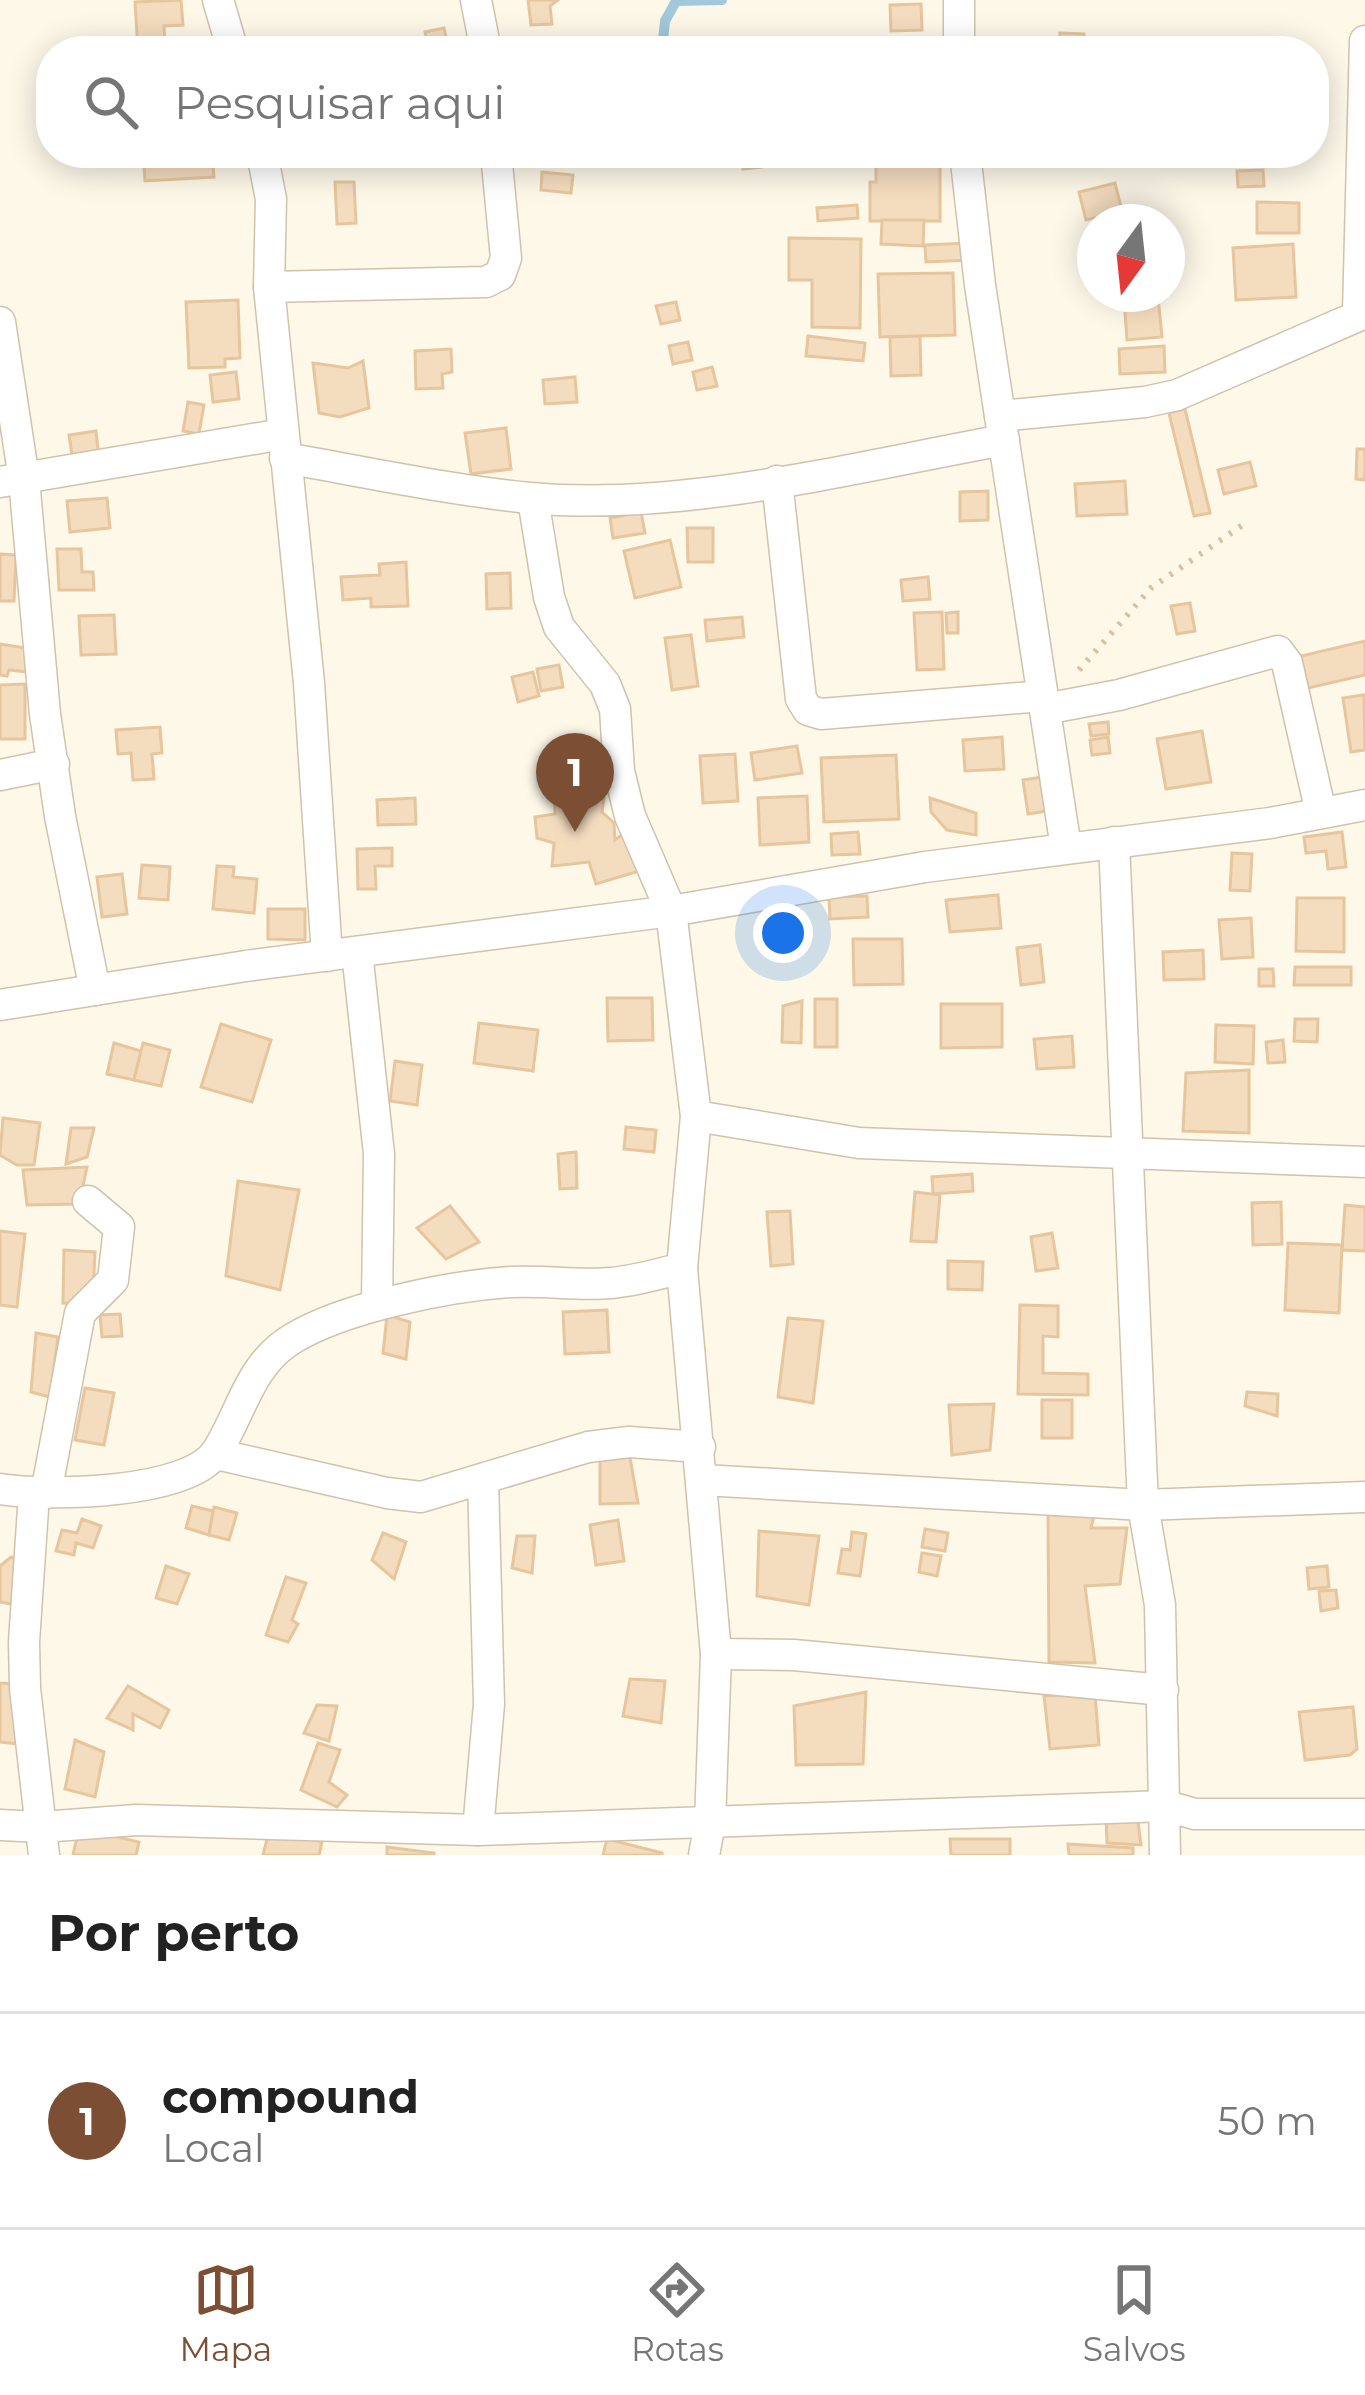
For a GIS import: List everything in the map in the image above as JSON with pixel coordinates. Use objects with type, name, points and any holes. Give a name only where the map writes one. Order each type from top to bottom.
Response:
[{"type":"street","points":[[218,0],[229,36]]},
{"type":"street","points":[[476,0],[482,36]]},
{"type":"street","points":[[958,0],[959,36]]},
{"type":"street","points":[[12,481],[284,446],[533,499],[649,498],[777,482],[1002,428],[1178,395],[1362,313],[1365,41]]},
{"type":"street","points":[[265,168],[271,199],[269,287],[309,683],[342,954],[379,1154],[377,1305]]},
{"type":"street","points":[[269,287],[486,282],[500,275],[506,258],[497,168]]},
{"type":"street","points":[[967,168],[980,285],[1066,848]]},
{"type":"street","points":[[0,322],[12,481],[45,714],[95,989]]},
{"type":"street","points":[[777,482],[801,699],[808,710],[820,714],[1119,695],[1278,651],[1287,663],[1321,813]]},
{"type":"street","points":[[533,499],[549,597],[559,627],[605,684],[615,709],[619,771],[630,816],[671,911],[696,1116],[682,1268],[716,1654],[710,1823],[704,1855]]},
{"type":"street","points":[[0,775],[54,764]]},
{"type":"street","points":[[0,1005],[671,911],[925,867],[1365,805]]},
{"type":"street","points":[[1114,842],[1143,1505],[1156,1567],[1166,1855]]},
{"type":"street","points":[[696,1116],[859,1143],[1365,1162]]},
{"type":"street","points":[[43,1841],[25,1688],[12,1644],[80,1313],[113,1280],[119,1227],[88,1201]]},
{"type":"street","points":[[0,1490],[40,1494],[169,1481],[196,1471],[216,1454],[243,1394],[266,1360],[292,1339],[377,1305],[503,1282],[606,1284],[682,1268]]},
{"type":"street","points":[[216,1454],[422,1497],[588,1447],[629,1442],[700,1447]]},
{"type":"street","points":[[478,1830],[489,1686],[483,1480]]},
{"type":"street","points":[[703,1480],[1143,1505],[1365,1497]]},
{"type":"street","points":[[716,1654],[811,1656],[1162,1690]]},
{"type":"street","points":[[0,1825],[43,1841],[136,1820],[478,1830],[1166,1806],[1196,1814],[1365,1814]]},
{"type":"street","points":[[247,1823],[248,1855]]},
{"type":"path","points":[[1044,703],[1151,588],[1244,524]]},
{"type":"building","points":[[181,0],[183,25],[164,26],[164,36],[137,36],[135,2]]},
{"type":"building","points":[[528,0],[558,0],[550,6],[552,24],[531,25]]},
{"type":"building","points":[[921,4],[922,30],[891,31],[890,5]]},
{"type":"building","points":[[444,28],[446,36],[426,36],[425,32]]},
{"type":"building","points":[[144,168],[213,168],[214,177],[145,181]]},
{"type":"building","points":[[876,168],[940,168],[940,221],[870,221],[870,182],[876,182]]},
{"type":"building","points":[[1263,170],[1264,186],[1238,187],[1237,171]]},
{"type":"building","points":[[542,172],[573,175],[571,193],[541,190]]},
{"type":"building","points":[[335,182],[354,182],[356,223],[337,224]]},
{"type":"building","points":[[1115,183],[1120,204],[1082,204],[1079,192]]},
{"type":"building","points":[[1257,202],[1299,203],[1299,233],[1257,233]]},
{"type":"building","points":[[857,205],[858,218],[818,221],[817,208]]},
{"type":"building","points":[[882,220],[924,220],[923,246],[881,244]]},
{"type":"building","points":[[789,238],[861,239],[860,328],[812,327],[812,280],[789,280]]},
{"type":"building","points":[[970,243],[971,260],[926,262],[925,245]]},
{"type":"building","points":[[1293,244],[1296,297],[1236,300],[1233,248]]},
{"type":"building","points":[[953,273],[955,335],[880,337],[878,274]]},
{"type":"building","points":[[238,300],[240,358],[225,359],[225,367],[189,368],[186,302]]},
{"type":"building","points":[[676,302],[680,320],[661,324],[656,306]]},
{"type":"building","points":[[1125,312],[1160,312],[1162,337],[1127,340]]},
{"type":"building","points":[[808,336],[865,343],[863,361],[806,356]]},
{"type":"building","points":[[920,336],[921,375],[891,376],[890,337]]},
{"type":"building","points":[[688,342],[692,360],[673,364],[669,346]]},
{"type":"building","points":[[1164,346],[1165,372],[1120,374],[1119,349]]},
{"type":"building","points":[[451,349],[452,372],[442,374],[443,388],[416,389],[415,351]]},
{"type":"building","points":[[363,361],[369,408],[340,417],[319,413],[313,363],[348,368]]},
{"type":"building","points":[[712,367],[717,386],[697,390],[693,372]]},
{"type":"building","points":[[236,372],[239,399],[213,402],[210,375]]},
{"type":"building","points":[[575,377],[577,402],[545,404],[543,380]]},
{"type":"building","points":[[188,402],[204,405],[199,434],[183,431]]},
{"type":"building","points":[[1185,409],[1210,513],[1194,516],[1169,413]]},
{"type":"building","points":[[506,428],[511,469],[471,474],[465,433]]},
{"type":"building","points":[[96,431],[99,458],[73,462],[69,435]]},
{"type":"building","points":[[1357,449],[1365,449],[1365,480],[1356,479]]},
{"type":"building","points":[[1250,462],[1256,486],[1224,494],[1218,470]]},
{"type":"building","points":[[1125,481],[1127,514],[1077,516],[1075,484]]},
{"type":"building","points":[[988,491],[988,520],[960,521],[960,492]]},
{"type":"building","points":[[107,498],[110,528],[70,532],[67,501]]},
{"type":"building","points":[[641,512],[645,533],[613,538],[610,518]]},
{"type":"building","points":[[687,528],[713,528],[713,562],[688,562]]},
{"type":"building","points":[[670,540],[681,587],[635,598],[624,551]]},
{"type":"building","points":[[57,549],[81,549],[82,572],[93,572],[94,590],[59,590]]},
{"type":"building","points":[[0,554],[16,555],[14,601],[0,601]]},
{"type":"building","points":[[406,562],[408,606],[371,607],[371,598],[343,600],[341,577],[380,575],[379,564]]},
{"type":"building","points":[[510,573],[511,608],[487,609],[486,574]]},
{"type":"building","points":[[928,577],[930,599],[903,601],[901,580]]},
{"type":"building","points":[[1190,603],[1195,631],[1177,634],[1171,606]]},
{"type":"building","points":[[942,612],[944,669],[917,670],[914,613]]},
{"type":"building","points":[[958,612],[958,633],[947,633],[946,613]]},
{"type":"building","points":[[114,615],[116,654],[81,655],[79,616]]},
{"type":"building","points":[[742,617],[744,637],[707,641],[705,620]]},
{"type":"building","points":[[691,635],[698,686],[672,690],[665,638]]},
{"type":"building","points":[[1365,641],[1365,675],[1308,688],[1301,656]]},
{"type":"building","points":[[0,644],[32,649],[28,672],[9,670],[7,676],[0,675]]},
{"type":"building","points":[[559,665],[563,687],[541,691],[537,669]]},
{"type":"building","points":[[533,672],[539,696],[518,702],[512,677]]},
{"type":"building","points":[[25,684],[25,739],[0,739],[0,685]]},
{"type":"building","points":[[1364,695],[1365,750],[1351,752],[1343,698]]},
{"type":"building","points":[[1108,722],[1109,734],[1091,736],[1089,724]]},
{"type":"building","points":[[160,727],[162,753],[152,754],[154,779],[133,780],[131,753],[118,754],[116,730]]},
{"type":"building","points":[[1202,731],[1211,782],[1166,789],[1157,739]]},
{"type":"building","points":[[1002,737],[1004,769],[965,771],[963,740]]},
{"type":"building","points":[[1108,737],[1110,753],[1092,755],[1090,740]]},
{"type":"building","points":[[797,746],[802,773],[755,780],[751,753]]},
{"type":"building","points":[[735,754],[738,801],[703,803],[700,756]]},
{"type":"building","points":[[896,755],[899,819],[824,822],[821,758]]},
{"type":"building","points":[[1042,777],[1047,811],[1028,814],[1023,780]]},
{"type":"building","points":[[595,783],[604,797],[602,812],[614,823],[615,840],[634,825],[646,869],[596,884],[589,862],[552,866],[554,843],[537,838],[535,817],[555,814],[554,786]]},
{"type":"building","points":[[807,796],[809,842],[760,845],[758,798]]},
{"type":"building","points":[[415,798],[416,824],[378,825],[377,800]]},
{"type":"building","points":[[930,798],[976,813],[976,835],[947,830],[931,812]]},
{"type":"building","points":[[858,832],[860,854],[832,855],[831,834]]},
{"type":"building","points":[[1342,832],[1346,867],[1328,869],[1326,851],[1306,853],[1304,837]]},
{"type":"building","points":[[392,848],[392,866],[375,866],[376,889],[358,889],[357,849]]},
{"type":"building","points":[[1232,853],[1252,854],[1250,891],[1230,890]]},
{"type":"building","points":[[142,865],[170,867],[168,900],[139,898]]},
{"type":"building","points":[[217,866],[234,867],[233,877],[257,879],[254,913],[213,909]]},
{"type":"building","points":[[122,874],[127,914],[102,917],[97,877]]},
{"type":"building","points":[[998,895],[1001,928],[950,932],[946,900]]},
{"type":"building","points":[[867,896],[868,917],[830,919],[829,897]]},
{"type":"building","points":[[1297,898],[1344,898],[1344,952],[1296,951]]},
{"type":"building","points":[[268,909],[305,909],[305,940],[268,939]]},
{"type":"building","points":[[1251,918],[1253,957],[1222,959],[1219,920]]},
{"type":"building","points":[[853,939],[902,939],[903,984],[854,985]]},
{"type":"building","points":[[1040,945],[1044,982],[1021,985],[1017,948]]},
{"type":"building","points":[[1203,950],[1204,979],[1164,980],[1163,952]]},
{"type":"building","points":[[1295,967],[1351,967],[1351,985],[1294,985]]},
{"type":"building","points":[[1259,969],[1273,969],[1274,986],[1259,986]]},
{"type":"building","points":[[607,998],[652,998],[653,1040],[608,1041]]},
{"type":"building","points":[[815,999],[837,999],[837,1047],[815,1047]]},
{"type":"building","points":[[802,1001],[801,1043],[782,1042],[783,1006]]},
{"type":"building","points":[[941,1004],[1002,1004],[1002,1047],[941,1048]]},
{"type":"building","points":[[1295,1019],[1318,1019],[1317,1042],[1294,1041]]},
{"type":"building","points":[[479,1023],[538,1030],[533,1071],[474,1063]]},
{"type":"building","points":[[221,1024],[271,1040],[252,1102],[201,1087]]},
{"type":"building","points":[[1216,1025],[1254,1026],[1253,1064],[1215,1062]]},
{"type":"building","points":[[1072,1036],[1074,1067],[1037,1069],[1034,1039]]},
{"type":"building","points":[[1283,1040],[1285,1062],[1268,1063],[1266,1042]]},
{"type":"building","points":[[114,1043],[141,1051],[134,1080],[107,1074]]},
{"type":"building","points":[[143,1043],[170,1050],[161,1086],[134,1080]]},
{"type":"building","points":[[395,1061],[422,1065],[417,1105],[390,1101]]},
{"type":"building","points":[[1249,1070],[1249,1133],[1183,1131],[1186,1073]]},
{"type":"building","points":[[3,1118],[40,1123],[34,1165],[17,1165],[0,1155]]},
{"type":"building","points":[[626,1127],[656,1130],[654,1152],[624,1149]]},
{"type":"building","points":[[71,1128],[94,1128],[87,1157],[66,1164]]},
{"type":"building","points":[[576,1152],[577,1188],[560,1189],[558,1154]]},
{"type":"building","points":[[87,1167],[79,1204],[27,1205],[23,1170]]},
{"type":"building","points":[[972,1174],[973,1191],[933,1194],[932,1177]]},
{"type":"building","points":[[238,1181],[299,1190],[280,1290],[226,1276]]},
{"type":"building","points":[[915,1192],[940,1195],[936,1242],[911,1241]]},
{"type":"building","points":[[1281,1202],[1282,1244],[1253,1245],[1252,1203]]},
{"type":"building","points":[[1345,1205],[1365,1207],[1365,1251],[1342,1250]]},
{"type":"building","points":[[450,1206],[479,1242],[446,1259],[417,1228]]},
{"type":"building","points":[[790,1211],[793,1264],[771,1266],[767,1212]]},
{"type":"building","points":[[0,1231],[25,1234],[17,1307],[0,1305]]},
{"type":"building","points":[[1052,1233],[1058,1268],[1036,1271],[1031,1237]]},
{"type":"building","points":[[1288,1243],[1342,1245],[1339,1313],[1285,1310]]},
{"type":"building","points":[[64,1250],[95,1252],[93,1294],[83,1304],[63,1303]]},
{"type":"building","points":[[948,1261],[983,1262],[982,1290],[948,1289]]},
{"type":"building","points":[[1020,1305],[1058,1306],[1058,1337],[1043,1336],[1043,1373],[1088,1374],[1088,1395],[1018,1394]]},
{"type":"building","points":[[607,1310],[609,1352],[565,1354],[563,1312]]},
{"type":"building","points":[[120,1314],[122,1336],[102,1337],[100,1315]]},
{"type":"building","points":[[387,1315],[410,1322],[406,1359],[383,1353]]},
{"type":"building","points":[[788,1318],[823,1321],[813,1403],[778,1397]]},
{"type":"building","points":[[36,1333],[58,1337],[50,1397],[31,1392]]},
{"type":"building","points":[[85,1388],[114,1393],[104,1445],[75,1440]]},
{"type":"building","points":[[1247,1392],[1278,1394],[1277,1416],[1245,1406]]},
{"type":"building","points":[[1042,1400],[1072,1400],[1072,1438],[1042,1438]]},
{"type":"building","points":[[994,1404],[990,1450],[952,1455],[949,1405]]},
{"type":"building","points":[[629,1452],[638,1503],[600,1504],[600,1458]]},
{"type":"building","points":[[192,1506],[213,1511],[209,1535],[186,1528]]},
{"type":"building","points":[[214,1507],[237,1513],[229,1540],[209,1535]]},
{"type":"building","points":[[1095,1512],[1091,1528],[1127,1528],[1120,1584],[1085,1586],[1095,1663],[1049,1662],[1048,1513]]},
{"type":"building","points":[[82,1519],[101,1526],[93,1548],[76,1543],[74,1555],[56,1551],[62,1530],[77,1533]]},
{"type":"building","points":[[618,1520],[624,1561],[596,1565],[590,1525]]},
{"type":"building","points":[[925,1529],[948,1533],[945,1551],[922,1547]]},
{"type":"building","points":[[759,1531],[819,1536],[809,1605],[757,1596]]},
{"type":"building","points":[[852,1532],[866,1534],[860,1576],[838,1573],[842,1549],[850,1550]]},
{"type":"building","points":[[383,1533],[406,1542],[394,1579],[372,1560]]},
{"type":"building","points":[[517,1536],[535,1536],[532,1573],[512,1568]]},
{"type":"building","points":[[922,1553],[941,1556],[937,1576],[919,1572]]},
{"type":"building","points":[[11,1557],[22,1561],[11,1604],[0,1602],[0,1566]]},
{"type":"building","points":[[166,1566],[189,1574],[177,1604],[156,1598]]},
{"type":"building","points":[[1327,1566],[1329,1587],[1309,1589],[1307,1568]]},
{"type":"building","points":[[286,1577],[306,1583],[292,1620],[298,1624],[288,1642],[266,1635]]},
{"type":"building","points":[[1336,1590],[1338,1608],[1321,1611],[1319,1591]]},
{"type":"building","points":[[630,1679],[665,1681],[661,1723],[623,1716]]},
{"type":"building","points":[[0,1683],[17,1684],[19,1744],[0,1742]]},
{"type":"building","points":[[128,1686],[169,1710],[160,1728],[133,1714],[133,1730],[107,1718]]},
{"type":"building","points":[[866,1692],[863,1764],[796,1765],[794,1706]]},
{"type":"building","points":[[1095,1694],[1099,1745],[1050,1749],[1044,1696]]},
{"type":"building","points":[[317,1705],[337,1706],[329,1741],[304,1733]]},
{"type":"building","points":[[1353,1707],[1357,1749],[1350,1755],[1305,1760],[1299,1712]]},
{"type":"building","points":[[75,1740],[104,1752],[95,1797],[65,1789]]},
{"type":"building","points":[[318,1743],[340,1750],[329,1782],[347,1795],[337,1807],[301,1790]]},
{"type":"building","points":[[1137,1814],[1141,1845],[1107,1843],[1106,1816]]},
{"type":"building","points":[[79,1828],[139,1842],[136,1855],[73,1855]]},
{"type":"building","points":[[270,1828],[322,1842],[319,1855],[263,1855]]},
{"type":"building","points":[[607,1839],[662,1853],[662,1855],[603,1855]]},
{"type":"building","points":[[950,1839],[1010,1839],[1010,1855],[951,1855]]},
{"type":"building","points":[[1068,1844],[1133,1848],[1133,1855],[1069,1855]]},
{"type":"building","points":[[387,1847],[434,1853],[434,1855],[387,1855]]},
{"type":"waterway","points":[[664,36],[665,21],[676,1],[722,0]]},
{"type":"place","name":"compound","points":[[575,832]]}]
